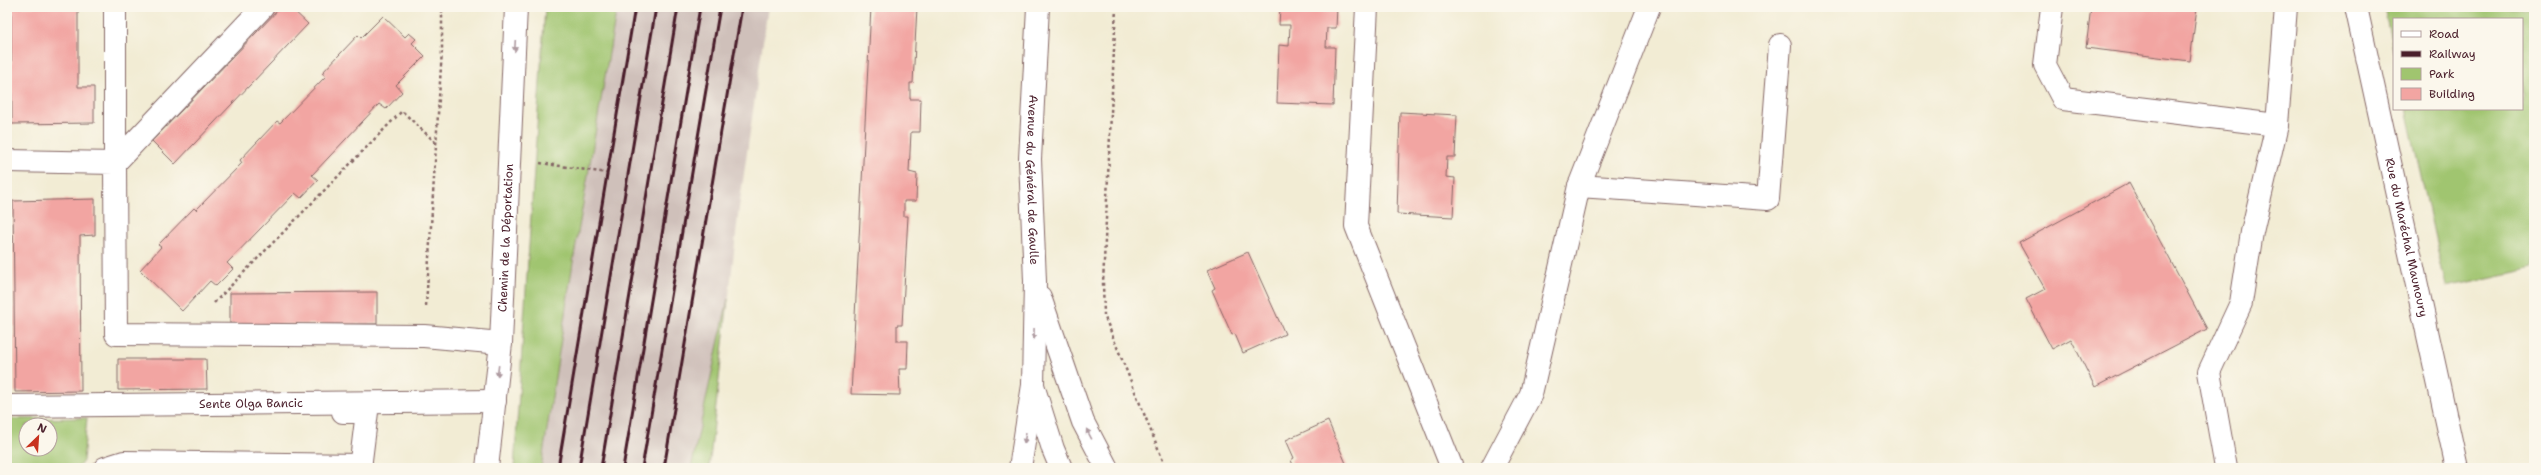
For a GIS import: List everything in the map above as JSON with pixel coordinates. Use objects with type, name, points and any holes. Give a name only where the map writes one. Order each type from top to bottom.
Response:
[{"type":"street","points":[[115,7],[116,334],[182,336],[424,336],[501,344]]},
{"type":"street","points":[[7,161],[115,163],[262,7]]},
{"type":"street","name":"Chemin de la Déportation","points":[[487,468],[501,344],[516,7]]},
{"type":"street","name":"Avenue du Général de Gaulle","points":[[1020,468],[1033,385],[1035,281],[1030,159],[1038,7]]},
{"type":"street","points":[[1367,7],[1356,226],[1452,468]]},
{"type":"street","points":[[1492,468],[1531,394],[1578,186],[1649,7]]},
{"type":"street","points":[[2052,7],[2045,66],[2063,99],[2277,125]]},
{"type":"street","points":[[2226,468],[2209,372],[2241,303],[2252,232],[2277,125],[2286,7]]},
{"type":"street","name":"Rue du Maréchal Maunoury","points":[[2356,7],[2457,468]]},
{"type":"street","points":[[1578,186],[1768,199],[1780,45]]},
{"type":"street","name":"Avenue du Général de Gaulle","points":[[1035,281],[1082,422],[1107,468]]},
{"type":"street","name":"Avenue du Général de Gaulle","points":[[1033,385],[1061,468]]},
{"type":"street","name":"Sente Olga Bancic","points":[[7,406],[495,401]]},
{"type":"street","points":[[105,468],[124,462],[360,466],[367,412],[129,412]]},
{"type":"path","points":[[424,336],[435,142],[442,50],[442,7]]},
{"type":"path","points":[[1116,7],[1103,283],[1104,315],[1166,468]]},
{"type":"path","points":[[182,336],[402,112],[435,142]]},
{"type":"path","points":[[509,159],[607,173]]},
{"type":"shaded area","points":[[545,7],[768,7],[739,208],[709,468],[514,468]]},
{"type":"green space","points":[[545,7],[617,7],[574,256],[541,468],[514,468]]},
{"type":"green space","points":[[2384,7],[2534,7],[2534,268],[2446,287],[2406,110],[2523,110],[2523,18],[2393,18],[2393,49]]},
{"type":"green space","points":[[728,299],[709,468],[691,468]]},
{"type":"green space","points":[[58,418],[87,418],[83,461],[78,468],[7,468],[7,419],[18,419],[18,457],[58,457]]},
{"type":"building","points":[[11,7],[78,7],[78,87],[94,87],[94,123],[12,124]]},
{"type":"building","points":[[281,7],[290,7],[308,24],[175,164],[152,141]]},
{"type":"building","points":[[871,7],[917,7],[913,83],[910,83],[910,99],[921,99],[920,132],[911,132],[909,172],[917,174],[916,201],[904,201],[904,216],[908,216],[902,325],[897,325],[897,341],[908,341],[907,369],[899,369],[900,395],[851,394]]},
{"type":"building","points":[[1280,7],[1337,7],[1336,28],[1327,28],[1326,47],[1335,47],[1333,105],[1277,103],[1279,45],[1289,46],[1290,25],[1279,25]]},
{"type":"building","points":[[2091,7],[2197,7],[2190,61],[2086,48]]},
{"type":"building","points":[[383,16],[405,37],[409,33],[416,39],[412,43],[425,56],[396,85],[402,92],[386,109],[379,104],[312,175],[318,180],[301,198],[295,193],[227,263],[233,269],[216,286],[210,281],[182,311],[140,270],[161,247],[158,245],[194,208],[196,210],[242,163],[240,160],[277,121],[280,123],[326,76],[322,73],[358,35],[361,38]]},
{"type":"building","points":[[1400,112],[1457,115],[1455,157],[1447,157],[1446,177],[1455,178],[1453,217],[1397,214]]},
{"type":"building","points":[[2129,183],[2207,329],[2095,387],[2071,339],[2052,349],[2026,299],[2045,289],[2019,243]]},
{"type":"building","points":[[95,199],[95,235],[80,236],[81,391],[15,392],[13,201]]},
{"type":"building","points":[[1248,252],[1285,334],[1243,353],[1235,334],[1232,335],[1212,290],[1215,288],[1207,270]]},
{"type":"building","points":[[377,292],[377,324],[230,325],[230,293]]},
{"type":"building","points":[[118,359],[206,359],[207,389],[118,390]]},
{"type":"building","points":[[1328,421],[1348,468],[1294,468],[1291,460],[1294,458],[1286,440]]},
{"type":"railway","points":[[558,468],[635,7]]},
{"type":"railway","points":[[579,468],[656,7]]},
{"type":"railway","points":[[601,468],[678,7]]},
{"type":"railway","points":[[623,468],[700,7]]},
{"type":"railway","points":[[642,468],[720,7]]},
{"type":"railway","points":[[664,468],[742,7]]}]
